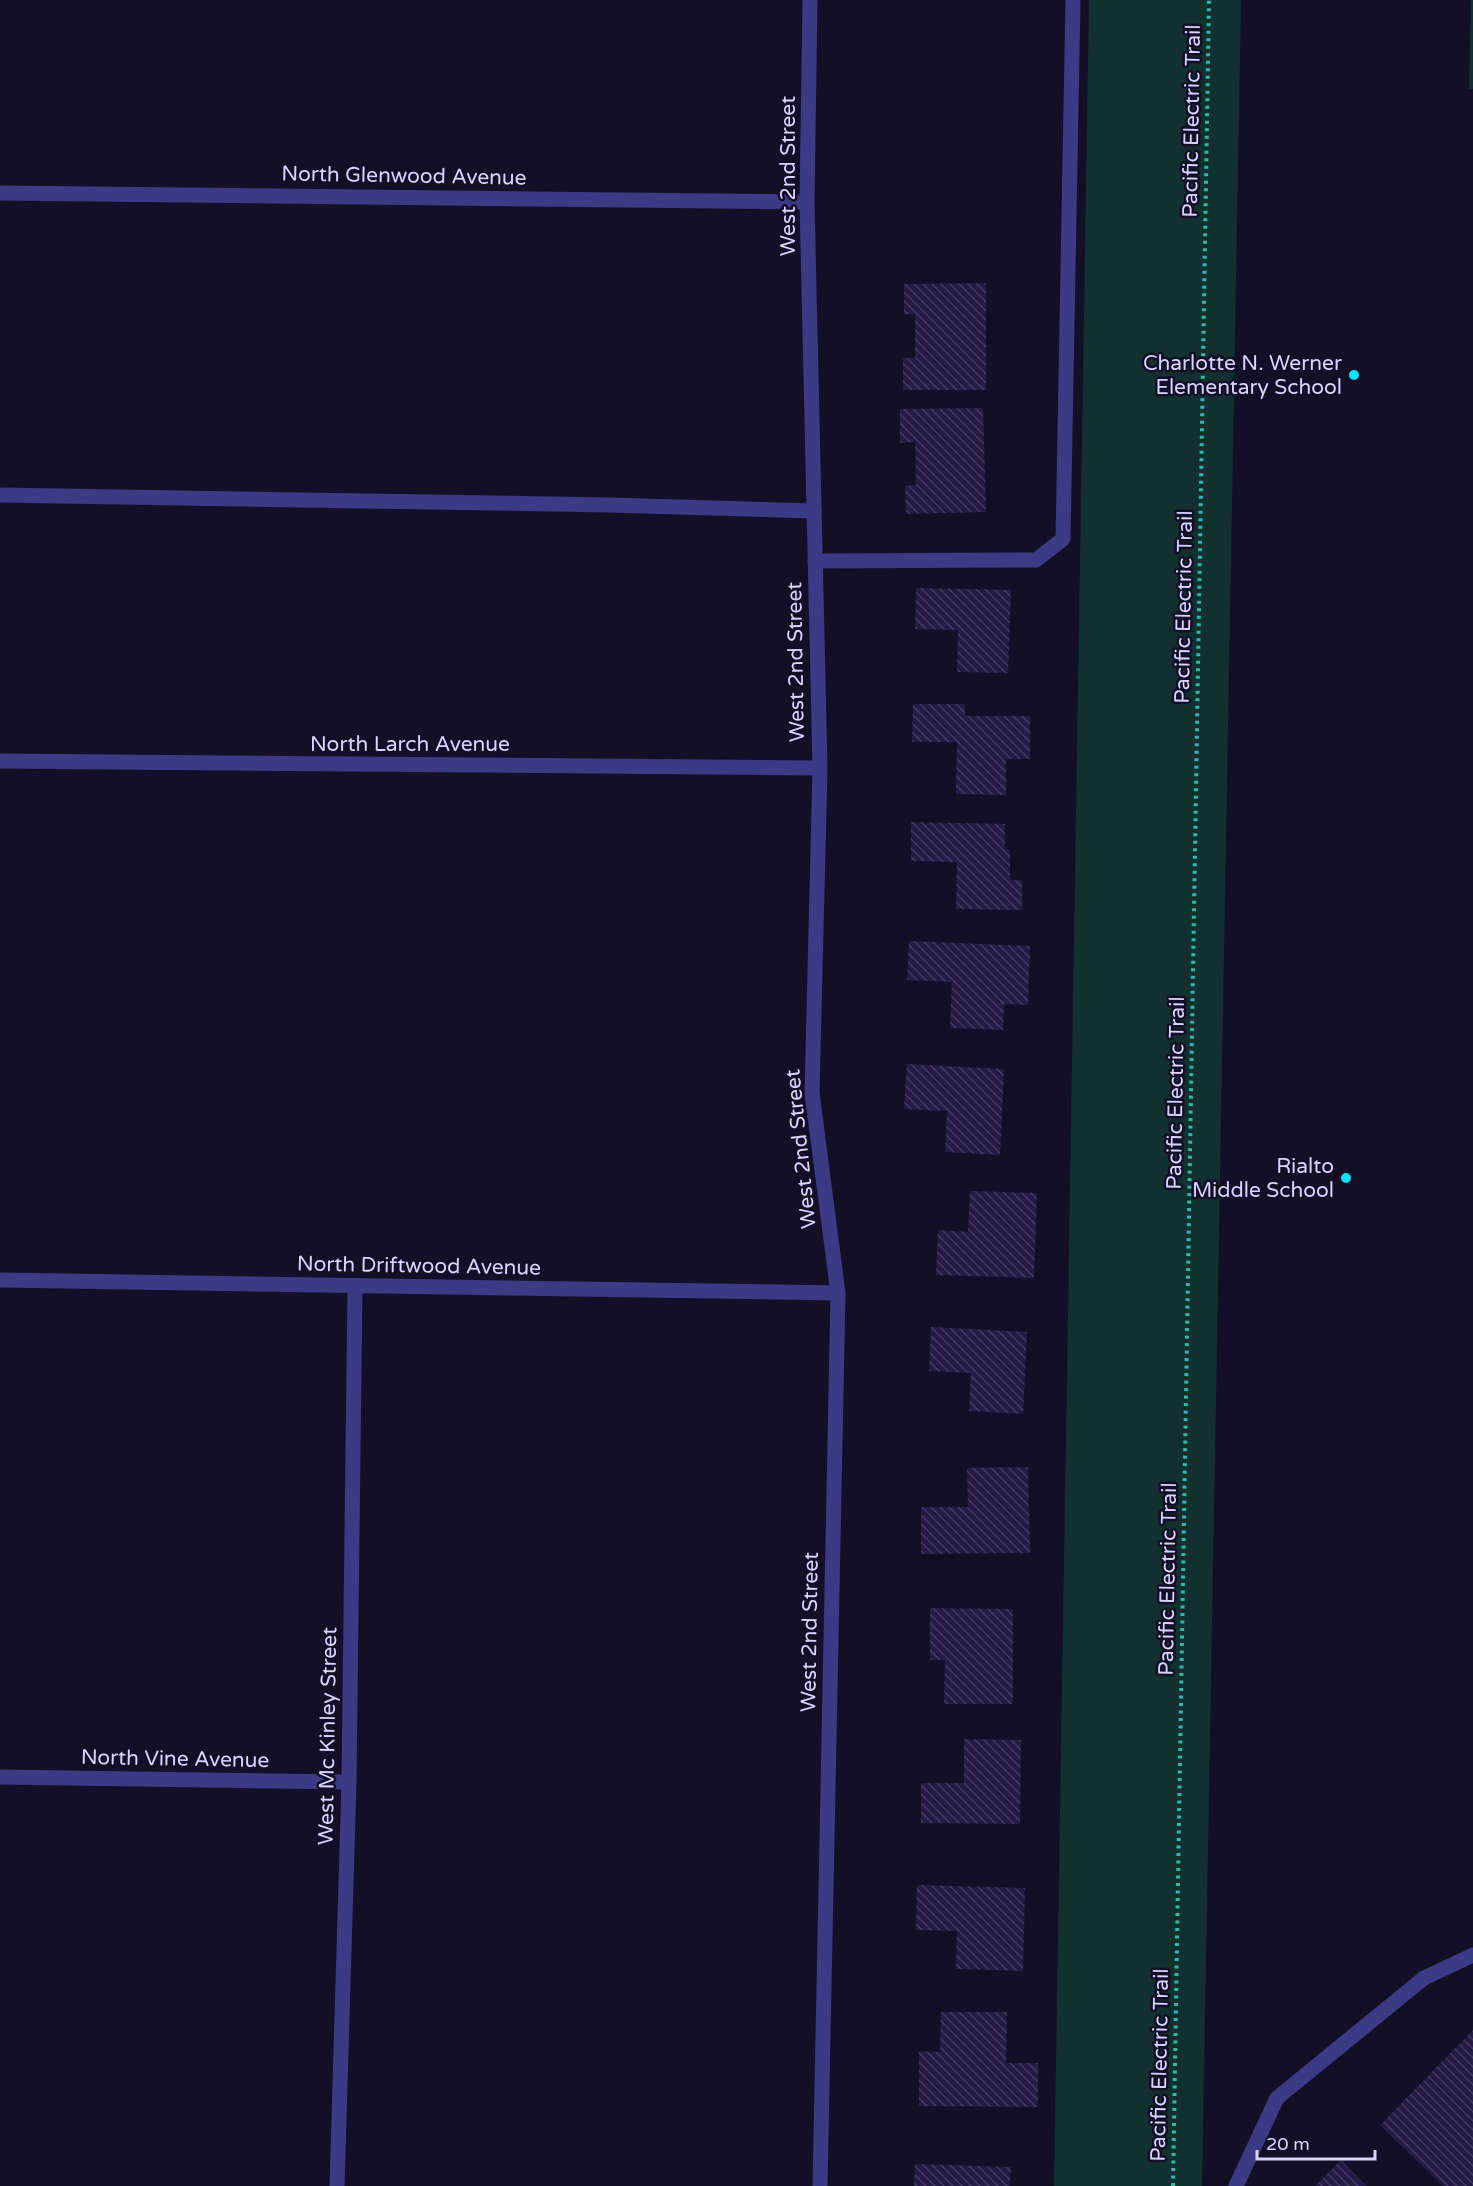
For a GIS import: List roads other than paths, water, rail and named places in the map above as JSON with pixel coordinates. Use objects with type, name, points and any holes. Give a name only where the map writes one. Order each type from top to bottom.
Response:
[{"type":"street","name":"West 2nd Street","points":[[810,0],[807,202],[820,768],[812,1093],[838,1293],[820,2186]]},
{"type":"street","points":[[815,561],[1036,560],[1063,538],[1073,0]]},
{"type":"street","name":"North Glenwood Avenue","points":[[0,193],[807,202]]},
{"type":"street","points":[[0,495],[610,505],[814,511]]},
{"type":"street","name":"North Larch Avenue","points":[[0,761],[820,768]]},
{"type":"street","name":"North Driftwood Avenue","points":[[0,1281],[838,1293]]},
{"type":"street","name":"West Mc Kinley Street","points":[[337,2186],[349,1782],[355,1286]]},
{"type":"street","name":"North Vine Avenue","points":[[0,1777],[349,1782]]},
{"type":"street","points":[[1236,2186],[1277,2098],[1424,1978],[1473,1955]]},
{"type":"place","name":"Charlotte N. Werner Elementary School","points":[[1354,375]]},
{"type":"place","name":"Rialto Middle School","points":[[1346,1178]]}]
